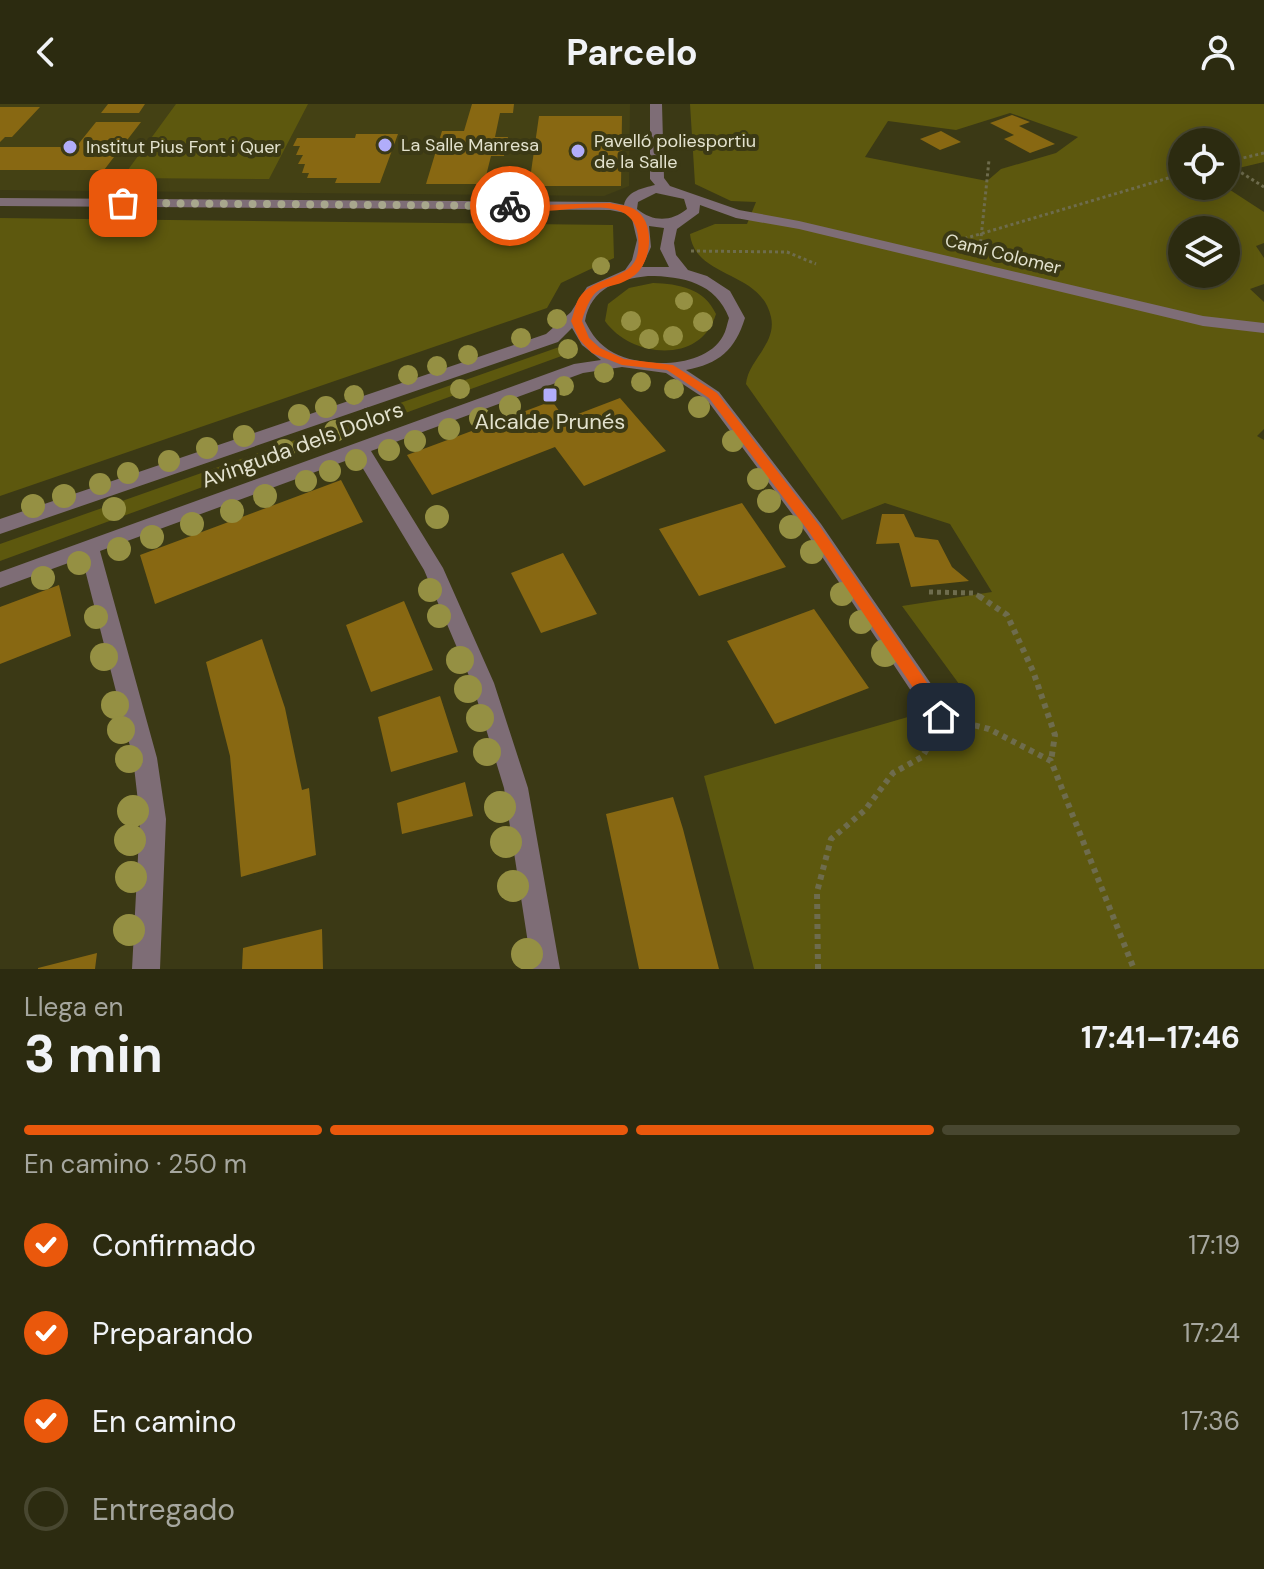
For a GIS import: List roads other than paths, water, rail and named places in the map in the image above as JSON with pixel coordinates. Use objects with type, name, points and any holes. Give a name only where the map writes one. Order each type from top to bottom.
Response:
[{"type":"street","points":[[656,104],[657,179],[666,189]]},
{"type":"street","points":[[631,273],[643,256],[644,230],[630,202],[636,195],[666,189]]},
{"type":"street","name":"Camí Colomer","points":[[666,189],[734,214],[799,225],[1203,321],[1264,328]]},
{"type":"street","points":[[682,273],[666,250],[668,231],[694,210],[691,198]]},
{"type":"street","name":"Camí Colomer","points":[[0,202],[610,206],[653,222],[734,214]]},
{"type":"street","points":[[713,396],[710,382],[716,353],[736,328],[734,307],[711,284],[682,273],[631,273],[594,289],[581,303],[577,315],[578,327],[590,345],[622,362],[669,367],[716,353]]},
{"type":"street","name":"Avinguda dels Dolors","points":[[0,527],[552,338],[577,315]]},
{"type":"street","name":"Avinguda dels Dolors","points":[[0,580],[580,368],[622,362]]},
{"type":"street","points":[[669,367],[713,396],[814,529],[941,717]]},
{"type":"street","points":[[360,448],[433,568],[483,683],[516,788],[546,969]]},
{"type":"street","points":[[89,547],[145,758],[153,819],[146,969]]},
{"type":"place","name":"La Salle Manresa","points":[[385,145]]},
{"type":"place","name":"Institut Pius Font i Quer","points":[[70,147]]},
{"type":"place","name":"Pavelló poliesportiu de la Salle","points":[[578,151]]},
{"type":"place","name":"Alcalde Prunés","points":[[550,395]]}]
